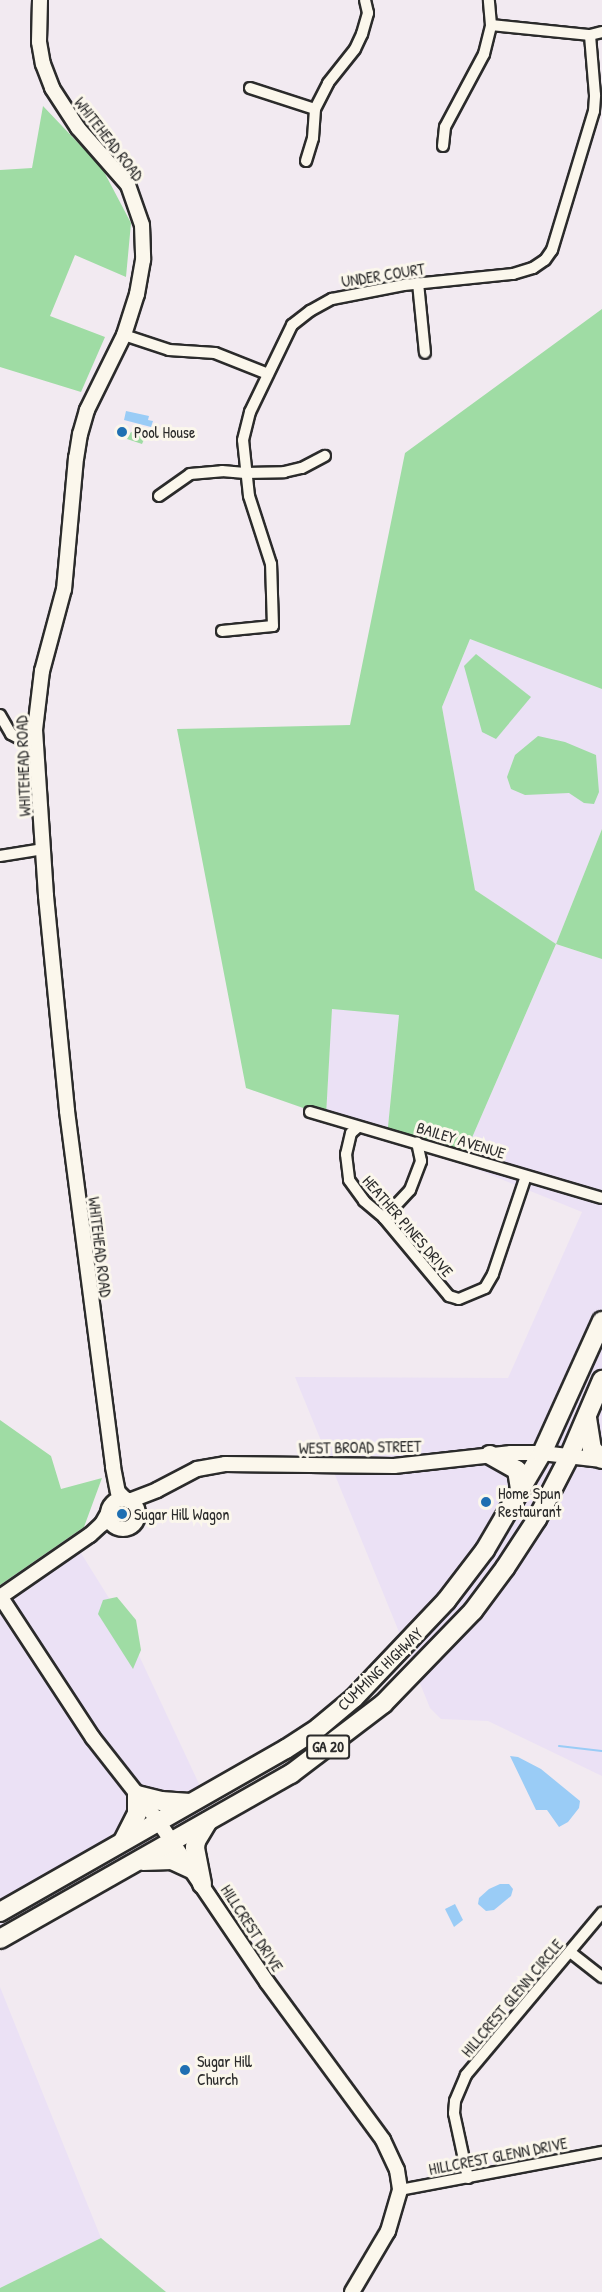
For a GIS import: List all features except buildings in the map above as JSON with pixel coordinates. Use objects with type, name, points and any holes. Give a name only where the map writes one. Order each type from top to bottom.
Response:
[{"type":"highway","name":"CUMMING HIGHWAY","points":[[0,1912],[286,1749],[318,1728],[354,1698],[446,1601],[484,1550],[542,1453],[602,1321]]},
{"type":"highway","name":"CUMMING HIGHWAY","points":[[0,1939],[291,1774],[384,1704],[473,1611],[505,1568],[537,1519],[569,1457],[602,1380]]},
{"type":"highway","points":[[587,1415],[587,1429],[592,1449],[602,1460]]},
{"type":"highway","points":[[490,1455],[517,1470],[520,1490]]},
{"type":"highway","points":[[123,1841],[137,1814],[137,1795],[161,1801],[190,1803]]},
{"type":"highway","points":[[202,1884],[195,1848],[196,1841],[209,1821]]},
{"type":"highway","points":[[135,1862],[164,1859],[191,1869]]},
{"type":"street","name":"WHITEHEAD ROAD","points":[[40,0],[39,42],[43,64],[52,88],[78,128],[128,185],[138,208],[142,225],[143,260],[137,294],[124,335],[91,401],[80,434],[64,590],[42,671],[35,747],[67,1111],[113,1467],[118,1492],[127,1500]]},
{"type":"street","points":[[306,161],[313,138],[315,109],[328,83],[354,49],[362,34],[368,13],[365,0]]},
{"type":"street","points":[[443,146],[445,127],[484,54],[491,25],[489,0]]},
{"type":"street","points":[[491,25],[590,35],[602,32]]},
{"type":"street","name":"UNDER COURT","points":[[222,631],[273,626],[272,564],[249,496],[243,440],[250,412],[292,326],[310,310],[343,296],[418,284],[513,274],[533,268],[545,260],[552,250],[594,111],[595,94],[590,35]]},
{"type":"street","points":[[250,88],[315,109]]},
{"type":"street","points":[[418,284],[425,354]]},
{"type":"street","points":[[124,335],[170,350],[215,353],[268,374]]},
{"type":"street","points":[[159,496],[190,474],[222,471],[245,474],[284,472],[302,468],[325,456]]},
{"type":"street","points":[[0,715],[11,735],[35,747]]},
{"type":"street","points":[[0,856],[43,849]]},
{"type":"street","name":"BAILEY AVENUE","points":[[310,1112],[602,1198]]},
{"type":"street","name":"HEATHER PINES DRIVE","points":[[358,1127],[351,1133],[346,1170],[349,1180],[364,1202],[384,1218],[449,1296],[459,1299],[485,1288],[493,1275],[526,1176]]},
{"type":"street","points":[[384,1218],[410,1190],[421,1161],[417,1142]]},
{"type":"street","name":"WEST BROAD STREET","points":[[127,1500],[157,1490],[196,1469],[225,1464],[394,1466],[490,1455],[542,1453],[602,1460]]},
{"type":"street","name":"WHITEHEAD ROAD","points":[[110,1509],[113,1467]]},
{"type":"street","name":"WEST BROAD STREET","points":[[137,1516],[157,1490]]},
{"type":"street","points":[[0,1597],[90,1535],[102,1524],[110,1509],[127,1500],[136,1507],[137,1516],[129,1527],[90,1535]]},
{"type":"street","points":[[110,1509],[111,1523],[119,1528]]},
{"type":"street","name":"HILLCREST DRIVE","points":[[0,1597],[95,1741],[158,1821],[267,1983],[383,2140],[397,2170],[400,2190]]},
{"type":"street","name":"HILLCREST GLENN CIRCLE","points":[[468,2178],[454,2113],[455,2101],[466,2075],[602,1913]]},
{"type":"street","points":[[570,1952],[602,1977]]},
{"type":"street","name":"HILLCREST GLENN DRIVE","points":[[400,2190],[602,2152]]},
{"type":"street","points":[[352,2292],[388,2230],[400,2190]]},
{"type":"shaded area","points":[[470,639],[602,689],[602,829],[556,944],[475,890],[442,707]]},
{"type":"shaded area","points":[[556,944],[602,959],[602,1776],[488,1721],[441,1719],[430,1708],[295,1377],[508,1378],[582,1212],[461,1163]]},
{"type":"shaded area","points":[[332,1008],[399,1015],[387,1137],[326,1116]]},
{"type":"shaded area","points":[[71,1537],[122,1619],[214,1816],[0,1928],[0,1585]]},
{"type":"shaded area","points":[[0,1987],[101,2238],[0,2288]]},
{"type":"green space","points":[[43,106],[102,168],[131,223],[126,277],[75,255],[50,316],[105,337],[81,392],[0,367],[0,170],[32,168]]},
{"type":"green space","points":[[602,309],[602,689],[470,639],[442,707],[475,890],[556,944],[461,1163],[387,1137],[399,1015],[332,1009],[326,1116],[246,1088],[177,729],[350,725],[405,453]]},
{"type":"green space","points":[[131,432],[146,435],[142,444],[127,439]]},
{"type":"green space","points":[[476,654],[531,697],[496,739],[482,732],[464,666]]},
{"type":"green space","points":[[538,736],[565,742],[596,755],[599,792],[594,804],[584,803],[569,793],[525,795],[511,789],[507,777],[515,755]]},
{"type":"green space","points":[[602,829],[602,959],[556,944]]},
{"type":"green space","points":[[0,1420],[51,1456],[61,1489],[102,1478],[84,1527],[0,1585]]},
{"type":"green space","points":[[117,1597],[136,1620],[141,1650],[133,1669],[98,1614],[103,1600]]},
{"type":"green space","points":[[101,2238],[166,2292],[0,2292],[0,2288]]},
{"type":"water","points":[[126,411],[149,416],[148,420],[153,421],[151,427],[124,420]]},
{"type":"water","points":[[510,1756],[518,1757],[541,1769],[580,1801],[579,1808],[568,1822],[559,1827],[547,1810],[536,1810]]},
{"type":"water","points":[[500,1884],[509,1884],[513,1889],[511,1896],[494,1910],[486,1911],[478,1904],[479,1898],[489,1889]]},
{"type":"water","points":[[455,1904],[463,1920],[454,1927],[445,1909]]},
{"type":"waterway","points":[[559,1746],[602,1751]]},
{"type":"place","name":"Pool House","points":[[122,432]]},
{"type":"place","name":"Home Spun Restaurant","points":[[486,1502]]},
{"type":"place","name":"Sugar Hill Wagon","points":[[122,1514]]},
{"type":"place","name":"Sugar Hill Church","points":[[185,2070]]}]
